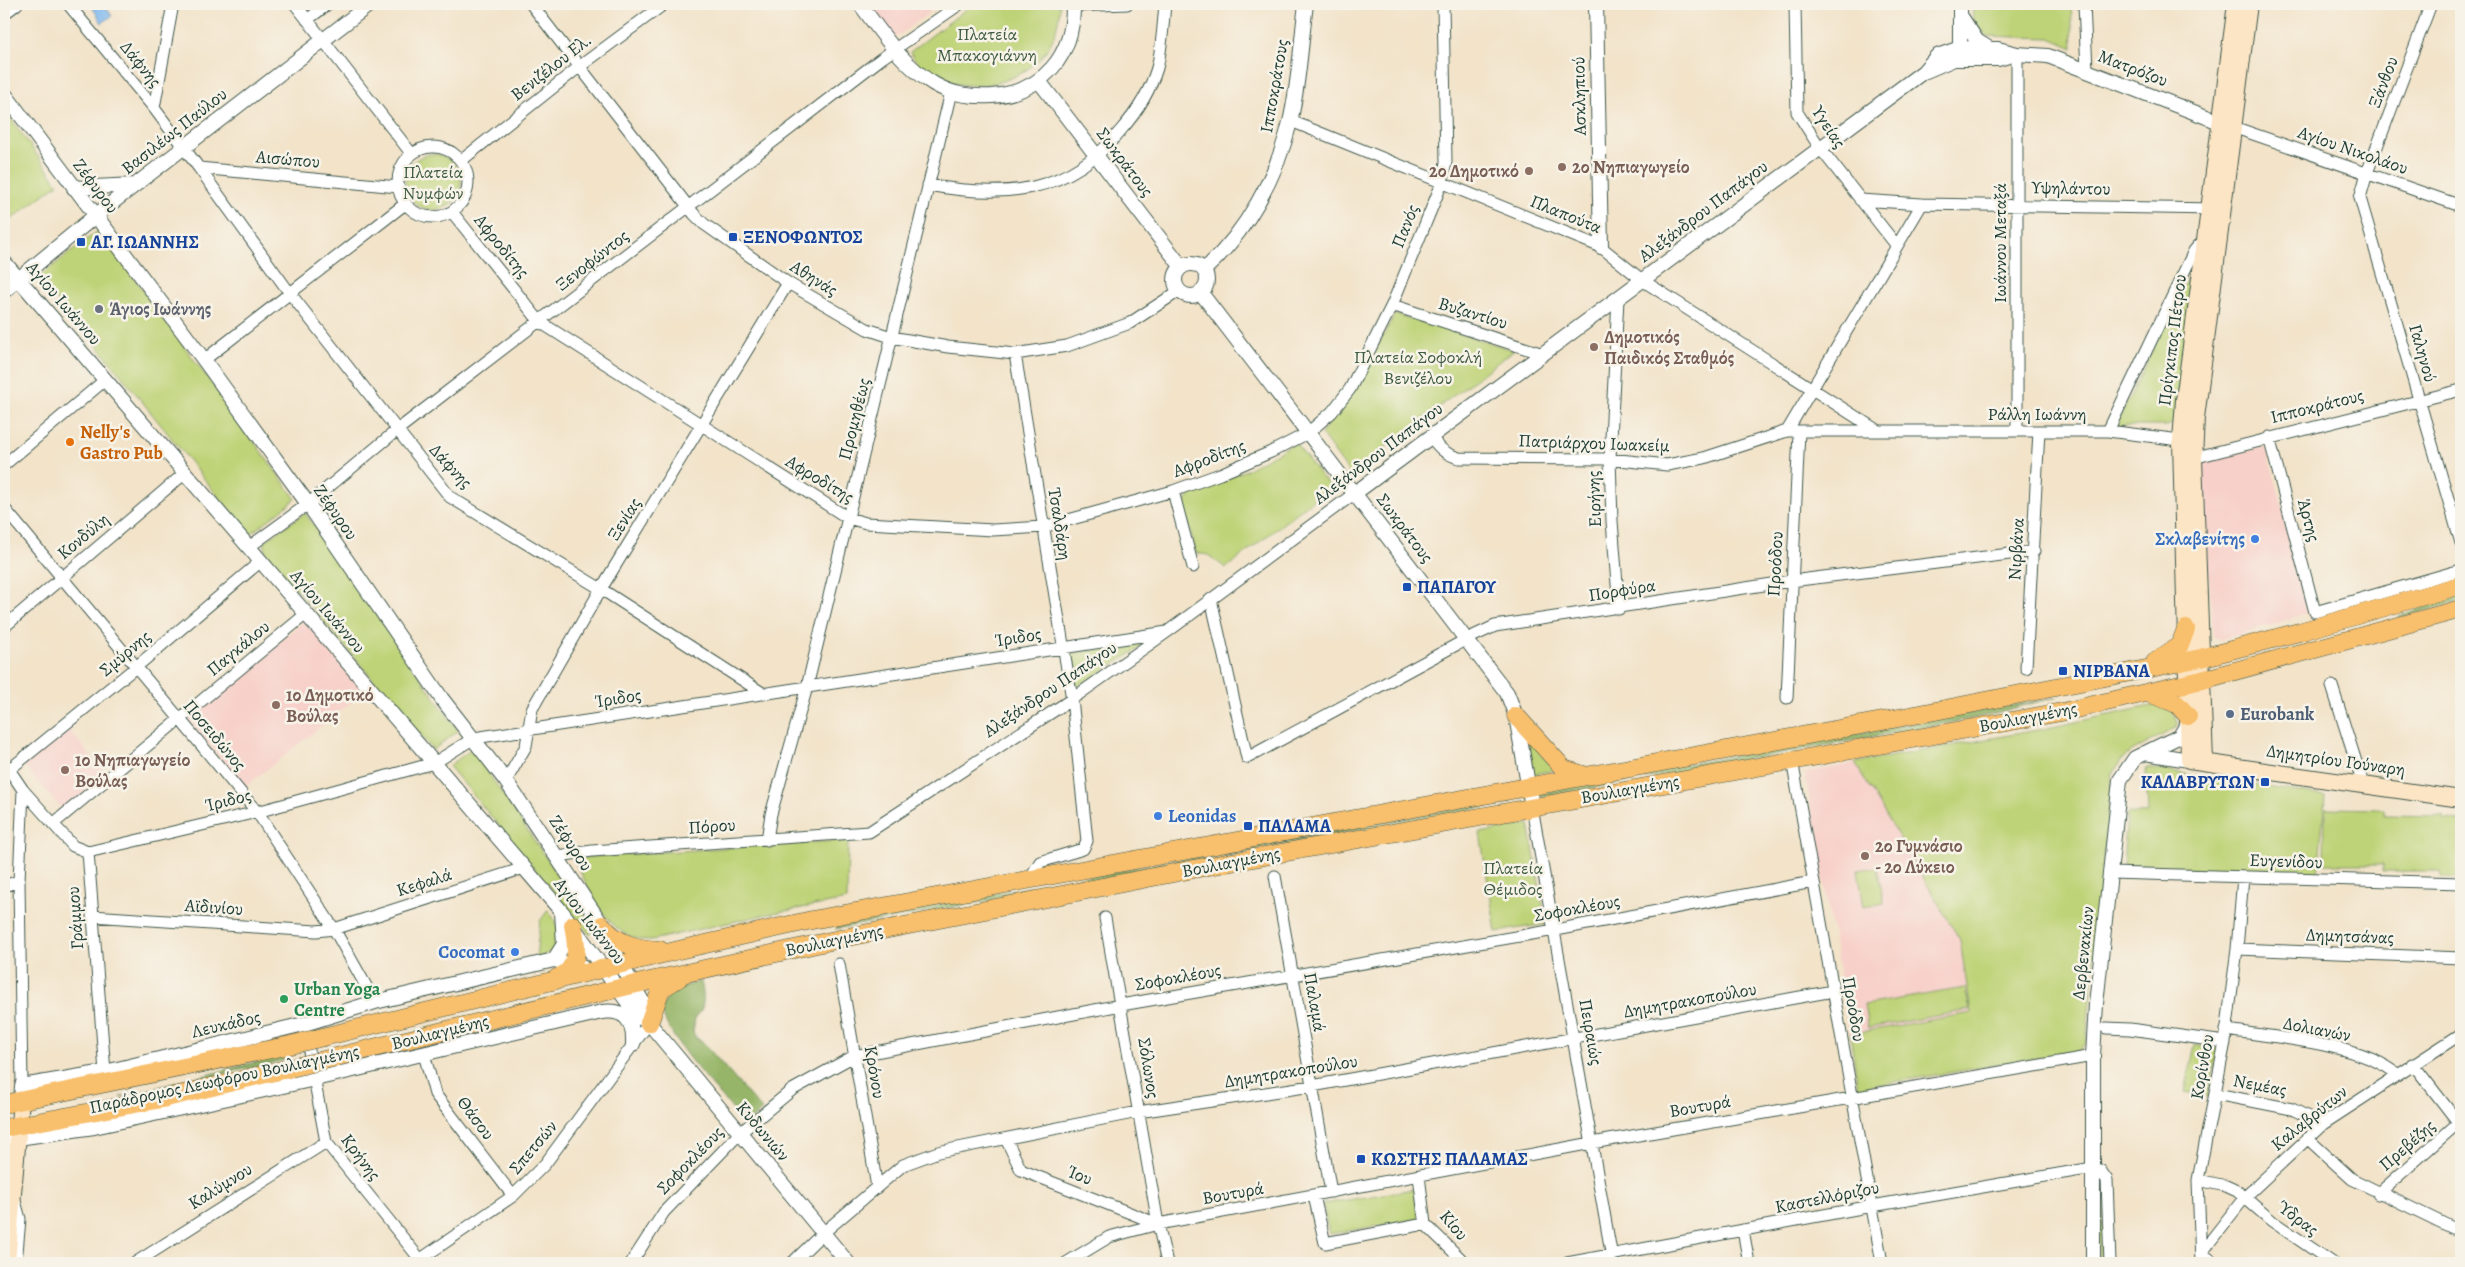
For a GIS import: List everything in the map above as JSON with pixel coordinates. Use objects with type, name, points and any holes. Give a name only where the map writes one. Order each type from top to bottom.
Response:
[{"type":"main road","name":"Πρίγκιπος Πέτρου","points":[[2227,124],[2236,4]]},
{"type":"main road","name":"Πρίγκιπος Πέτρου","points":[[2194,659],[2186,629],[2188,450],[2197,397],[2216,209],[2227,124],[2249,4]]},
{"type":"main road","name":"Πρίγκιπος Πέτρου","points":[[2195,682],[2188,450],[2184,400],[2204,244],[2216,209]]},
{"type":"main road","name":"Βουλιαγμένης","points":[[4,1104],[22,1093],[286,1046],[683,949],[832,916],[1920,714],[2194,659],[2299,632],[2461,585]]},
{"type":"main road","name":"Βουλιαγμένης","points":[[9,1132],[162,1099],[703,968],[853,936],[1080,891],[1532,807],[2067,711],[2195,682],[2461,609]]},
{"type":"main road","points":[[2384,631],[2461,622]]},
{"type":"main road","points":[[2145,668],[2180,644],[2186,629]]},
{"type":"main road","points":[[2188,720],[2195,682]]},
{"type":"main road","points":[[2195,682],[2197,761]]},
{"type":"main road","points":[[2149,693],[2178,704],[2188,720],[2197,761]]},
{"type":"main road","points":[[1516,716],[1564,769],[1587,775]]},
{"type":"main road","name":"Δημητρίου Γούναρη","points":[[2197,761],[2461,799]]},
{"type":"main road","points":[[538,984],[560,977],[573,965],[577,945],[567,918]]},
{"type":"main road","points":[[602,925],[620,941],[636,947],[683,949]]},
{"type":"main road","points":[[649,1023],[661,989],[669,982],[703,968]]},
{"type":"main road","points":[[7,1263],[13,1192],[9,1132],[22,1093]]},
{"type":"street","points":[[4,14],[16,4]]},
{"type":"street","name":"Δάφνης","points":[[68,4],[154,108],[183,148]]},
{"type":"street","points":[[154,108],[173,4]]},
{"type":"street","points":[[295,4],[411,153]]},
{"type":"street","points":[[307,20],[328,4]]},
{"type":"street","name":"Βασιλέως Παύλου","points":[[4,291],[95,216],[370,4]]},
{"type":"street","name":"Αθηνάς","points":[[532,4],[689,208],[704,224],[788,283],[867,330],[892,337],[1014,354],[1067,346],[1108,332],[1152,310],[1179,291]]},
{"type":"street","name":"Βενιζέλου Ελ.","points":[[462,160],[579,67],[664,4]]},
{"type":"street","points":[[860,4],[894,49],[918,74],[951,92],[977,97],[999,95],[1030,87],[1039,81],[1053,67],[1067,42],[1073,5],[1127,4]]},
{"type":"street","name":"Ξενοφώντος","points":[[249,547],[308,504],[396,431],[894,49],[960,4]]},
{"type":"street","points":[[928,185],[975,191],[1036,187],[1065,178],[1097,156],[1125,126],[1144,100],[1157,68],[1165,4]]},
{"type":"street","name":"Ιπποκράτους","points":[[1204,270],[1222,252],[1260,199],[1272,175],[1290,121],[1306,4]]},
{"type":"street","name":"Πανός","points":[[1308,432],[1332,412],[1350,389],[1392,306],[1442,183],[1446,162],[1443,4]]},
{"type":"street","name":"Ασκληπιού","points":[[1596,4],[1601,247]]},
{"type":"street","name":"Υγείας","points":[[1795,4],[1797,112],[1820,148],[1897,246]]},
{"type":"street","points":[[2084,4],[2087,70]]},
{"type":"street","name":"Ξάνθου","points":[[2367,173],[2431,4]]},
{"type":"street","points":[[1960,9],[1977,41],[1990,49]]},
{"type":"street","points":[[1960,9],[1960,53]]},
{"type":"street","name":"Αλεξάνδρου Παπάγου","points":[[869,832],[1072,699],[1167,632],[1923,72],[1937,56],[1952,49],[1960,53]]},
{"type":"street","name":"Ματρόζου","points":[[1960,53],[1990,49],[2018,54],[2048,56],[2227,124]]},
{"type":"street","name":"Ματρόζου","points":[[1960,53],[1998,59],[2018,54]]},
{"type":"street","name":"Ιωάννου Μεταξά","points":[[2017,431],[2018,54]]},
{"type":"street","name":"Σωκράτους","points":[[1039,81],[1181,266]]},
{"type":"street","name":"Προμηθέως","points":[[767,840],[771,814],[807,687],[951,92]]},
{"type":"street","name":"Ζέφυρου","points":[[4,93],[204,360],[308,504],[442,699],[506,781],[558,856],[602,925],[606,968]]},
{"type":"street","name":"Πλαπούτα","points":[[1290,121],[1601,247],[1642,280],[1811,390],[1880,432]]},
{"type":"street","name":"Αγίου Νικολάου","points":[[2227,124],[2461,206]]},
{"type":"street","points":[[431,146],[442,147],[452,151],[462,160],[468,176],[467,192],[462,202],[452,212],[440,217],[427,217],[415,213],[406,204],[398,187],[400,168],[411,153],[431,146]]},
{"type":"street","points":[[183,148],[199,168]]},
{"type":"street","name":"Δάφνης","points":[[199,168],[289,292],[396,431],[450,497],[601,589],[764,694]]},
{"type":"street","name":"Αισώπου","points":[[199,168],[398,187]]},
{"type":"street","name":"Γαληνού","points":[[2367,173],[2360,198],[2461,543]]},
{"type":"street","points":[[74,188],[135,185]]},
{"type":"street","name":"Υψηλάντου","points":[[1860,200],[1922,204],[2017,204],[2216,209]]},
{"type":"street","points":[[204,360],[289,292],[406,204]]},
{"type":"street","points":[[1787,431],[1922,204]]},
{"type":"street","name":"Αφροδίτης","points":[[452,212],[540,322],[702,427],[848,518],[866,522],[993,530],[1043,527],[1173,491],[1253,460],[1308,432]]},
{"type":"street","points":[[2108,431],[2194,251],[2199,245],[2204,244]]},
{"type":"street","name":"Αγίου Ιωάννου","points":[[4,262],[567,918],[606,968]]},
{"type":"street","points":[[1196,264],[1204,270],[1208,279],[1202,293],[1190,296],[1179,291],[1175,278],[1181,266],[1196,264]]},
{"type":"street","name":"Ξενίας","points":[[506,781],[526,746],[527,730],[532,709],[601,589],[702,427],[788,283]]},
{"type":"street","name":"Σωκράτους","points":[[1202,293],[1508,693],[1516,716],[1532,807]]},
{"type":"street","name":"Ειρήνης","points":[[1618,298],[1610,459],[1612,521],[1619,609]]},
{"type":"street","name":"Βυζαντίου","points":[[1392,306],[1543,354]]},
{"type":"street","name":"Τσαλδάρη","points":[[1014,354],[1072,699]]},
{"type":"street","points":[[4,465],[105,380]]},
{"type":"street","name":"Ιπποκράτους","points":[[2188,450],[2269,437],[2461,390]]},
{"type":"street","name":"Πατριάρχου Ιωακείμ","points":[[1431,437],[1440,449],[1448,455],[1459,458],[1610,459],[1667,465],[1704,458],[1787,431],[1880,432]]},
{"type":"street","name":"Νιρβάνα","points":[[2026,668],[2034,551],[2039,431]]},
{"type":"street","name":"Ράλλη Ιωάννη","points":[[1880,432],[2108,431],[2188,450]]},
{"type":"street","name":"Προόδου","points":[[1787,698],[1799,432]]},
{"type":"street","name":"Άρτης","points":[[2269,437],[2315,612],[2461,570]]},
{"type":"street","name":"Κονδύλη","points":[[4,627],[185,473]]},
{"type":"street","points":[[1173,491],[1193,567]]},
{"type":"street","name":"Ποσειδώνος","points":[[4,508],[257,812],[334,929],[375,1002]]},
{"type":"street","name":"Πορφύρα","points":[[1212,599],[1247,758],[1467,639],[1495,626],[1619,609],[1791,581],[2034,551]]},
{"type":"street","name":"Σμύρνης","points":[[7,766],[136,667],[260,561]]},
{"type":"street","name":"Παγκάλου","points":[[54,824],[306,614]]},
{"type":"street","name":"Ίριδος","points":[[88,852],[257,812],[434,763],[474,738],[1167,632]]},
{"type":"street","points":[[2332,686],[2363,784]]},
{"type":"street","points":[[1030,878],[1040,862],[1083,849],[1087,841],[1072,699]]},
{"type":"street","name":"Δερβενακίων","points":[[2093,1263],[2093,1056],[2096,1004],[2120,780],[2135,758],[2180,736],[2188,720]]},
{"type":"street","points":[[2144,753],[2197,761]]},
{"type":"street","name":"Προόδου","points":[[1792,760],[1882,1263]]},
{"type":"street","points":[[7,766],[24,790],[74,846],[88,852]]},
{"type":"street","points":[[22,1093],[19,881],[24,790]]},
{"type":"street","name":"Πειραιώς","points":[[1532,807],[1575,1039],[1612,1259]]},
{"type":"street","name":"Πόρου","points":[[558,856],[592,851],[869,832]]},
{"type":"street","name":"Γράμμου","points":[[88,852],[105,1072]]},
{"type":"street","name":"Κεφαλά","points":[[334,929],[524,868]]},
{"type":"street","name":"Ευγενίδου","points":[[2110,873],[2461,883]]},
{"type":"street","name":"Παλαμά","points":[[1275,876],[1331,1192]]},
{"type":"street","name":"Κορίνθου","points":[[2201,1258],[2198,1180],[2216,1094],[2226,1030],[2237,949],[2243,877]]},
{"type":"street","points":[[4,886],[19,881]]},
{"type":"street","name":"Σοφοκλέους","points":[[631,1263],[664,1212],[740,1133],[792,1090],[854,1056],[1121,1005],[1555,930],[1813,882]]},
{"type":"street","name":"Αϊδινίου","points":[[92,916],[316,932],[334,929]]},
{"type":"street","points":[[554,960],[564,944],[567,918]]},
{"type":"street","name":"Σόλωνος","points":[[1105,918],[1158,1224],[1167,1263]]},
{"type":"street","name":"Δημητσάνας","points":[[2237,949],[2461,958]]},
{"type":"street","name":"Λευκάδος","points":[[22,1093],[304,1024],[375,1002],[554,960],[573,965],[606,968]]},
{"type":"street","name":"Κρόνου","points":[[839,964],[877,1187]]},
{"type":"street","name":"Κυδωνιών","points":[[606,968],[646,1008],[649,1023],[848,1263]]},
{"type":"street","name":"Δημητρακοπούλου","points":[[792,1263],[823,1233],[903,1165],[938,1152],[1138,1112],[1312,1086],[1833,991]]},
{"type":"street","name":"Παράδρομος Λεωφόρου Βουλιαγμένης","points":[[9,1132],[94,1127],[315,1080],[613,1011],[623,1014],[632,1026],[633,1044]]},
{"type":"street","name":"Σπετσών","points":[[419,1262],[513,1196],[545,1164],[649,1023]]},
{"type":"street","name":"Κρήνης","points":[[304,1024],[326,1142],[419,1262]]},
{"type":"street","points":[[2106,1028],[2130,1029],[2224,1042]]},
{"type":"street","name":"Δολιανών","points":[[2226,1030],[2316,1044],[2351,1053],[2376,1060],[2397,1074]]},
{"type":"street","name":"Καλαβρύτων","points":[[2201,1258],[2245,1197],[2323,1124],[2461,1034]]},
{"type":"street","name":"Θάσου","points":[[424,1054],[435,1094],[513,1196]]},
{"type":"street","name":"Βουτυρά","points":[[1066,1263],[1109,1237],[1158,1224],[1592,1143],[2093,1056]]},
{"type":"street","points":[[2413,1064],[2460,1124]]},
{"type":"street","name":"Νεμέας","points":[[2216,1094],[2292,1109],[2323,1124]]},
{"type":"street","name":"Πρεβέζης","points":[[2378,1194],[2460,1124]]},
{"type":"street","points":[[2307,1138],[2352,1179],[2378,1194],[2461,1232]]},
{"type":"street","name":"Ίου","points":[[1006,1139],[1021,1170],[1158,1224]]},
{"type":"street","name":"Καλύμνου","points":[[135,1263],[326,1142]]},
{"type":"street","points":[[2093,1168],[2100,1170],[2107,1180],[2110,1263]]},
{"type":"street","name":"Καστελλόριζου","points":[[1567,1263],[1612,1259],[1743,1230],[2093,1168]]},
{"type":"street","name":"Κίου","points":[[1419,1176],[1425,1224],[1465,1263]]},
{"type":"street","name":"Ύδρας","points":[[2198,1180],[2226,1186],[2245,1197],[2272,1221],[2333,1263]]},
{"type":"street","points":[[13,1192],[20,1219],[16,1263]]},
{"type":"street","points":[[1314,1196],[1325,1243],[1425,1224]]},
{"type":"street","points":[[1743,1230],[1749,1263]]},
{"type":"street","points":[[2201,1258],[2215,1263]]},
{"type":"shaded area","points":[[870,4],[940,4],[895,38]]},
{"type":"shaded area","points":[[2266,447],[2312,612],[2221,640],[2213,636],[2201,460]]},
{"type":"shaded area","name":"1ο Δημοτικό Βούλας","points":[[305,620],[365,691],[245,787],[187,719]]},
{"type":"shaded area","name":"1ο Νηπιαγωγείο Βούλας","points":[[68,728],[106,775],[64,812],[23,764]]},
{"type":"shaded area","name":"2ο Γυμνάσιο - 2ο Λύκειο","points":[[1855,763],[1960,940],[1971,1013],[1850,1034],[1805,773]]},
{"type":"green space","name":"Πλατεία Μπακογιάννη","points":[[973,4],[1060,4],[1054,37],[1048,48],[1035,63],[1019,74],[999,82],[979,85],[959,84],[939,78],[923,68],[910,52]]},
{"type":"green space","points":[[1972,4],[2071,4],[2073,48],[2050,38],[1986,36],[1973,20]]},
{"type":"green space","points":[[4,109],[58,184],[4,225]]},
{"type":"green space","name":"Πλατεία Νυμφών","points":[[433,154],[444,156],[453,162],[459,171],[461,182],[459,193],[453,202],[444,208],[433,210],[422,208],[413,202],[407,193],[405,182],[407,171],[413,162],[422,156]]},
{"type":"green space","points":[[99,230],[296,499],[249,535],[71,313],[35,280]]},
{"type":"green space","points":[[2194,264],[2174,423],[2167,426],[2116,426]]},
{"type":"green space","name":"Πλατεία Σοφοκλή Βενιζέλου","points":[[1395,314],[1514,350],[1350,474],[1321,434],[1363,373]]},
{"type":"green space","points":[[1295,443],[1330,487],[1226,568],[1208,555],[1196,553],[1184,506],[1191,493],[1246,470]]},
{"type":"green space","points":[[305,513],[458,731],[433,750],[265,552],[265,541]]},
{"type":"green space","points":[[2461,594],[2461,601],[2399,618],[2399,616]]},
{"type":"green space","points":[[1140,643],[1142,647],[1073,689],[1068,654]]},
{"type":"green space","points":[[2057,697],[1975,718],[1542,797],[1538,794],[1655,770]]},
{"type":"green space","points":[[2155,705],[2173,712],[2178,722],[2177,727],[2123,758],[2112,774],[2086,1042],[2079,1051],[1858,1088],[1850,1034],[1971,1013],[1960,940],[1855,763],[2043,729]]},
{"type":"green space","points":[[1532,742],[1555,770],[1534,774],[1528,743]]},
{"type":"green space","points":[[472,749],[595,930],[589,934],[449,766]]},
{"type":"green space","points":[[2146,768],[2325,796],[2318,875],[2123,866],[2127,813],[2148,814]]},
{"type":"green space","points":[[1512,798],[1512,802],[836,929],[836,927],[890,913]]},
{"type":"green space","points":[[2325,808],[2384,809],[2384,815],[2443,816],[2443,820],[2461,821],[2461,878],[2442,878],[2441,871],[2383,871],[2383,864],[2324,864]]},
{"type":"green space","name":"Πλατεία Θέμιδος","points":[[1529,824],[1546,924],[1496,932],[1480,833]]},
{"type":"green space","points":[[848,840],[847,900],[768,914],[647,941],[621,931],[612,923],[596,902],[577,866],[577,859],[588,857]]},
{"type":"green space","points":[[1877,867],[1884,903],[1864,907],[1858,870]]},
{"type":"green space","points":[[548,910],[557,925],[558,939],[552,950],[536,958],[540,921]]},
{"type":"green space","points":[[701,981],[703,1006],[695,1018],[693,1032],[696,1038],[701,1040],[762,1110],[746,1125],[687,1055],[667,1025],[661,1011],[670,991]]},
{"type":"green space","points":[[1965,988],[1970,1010],[1868,1028],[1864,1005]]},
{"type":"green space","points":[[2195,1044],[2218,1049],[2208,1097],[2185,1092]]},
{"type":"green space","points":[[284,1055],[285,1060],[120,1097]]},
{"type":"green space","points":[[2097,1185],[2101,1185],[2105,1263],[2099,1263]]},
{"type":"green space","points":[[1414,1189],[1419,1219],[1329,1234],[1323,1204]]},
{"type":"water","points":[[104,4],[112,16],[102,23],[91,5]]},
{"type":"place","name":"2ο Νηπιαγωγείο","points":[[1562,167]]},
{"type":"place","name":"2ο Δημοτικό","points":[[1529,171]]},
{"type":"place","name":"ΞΕΝΟΦΩΝΤΟΣ","points":[[733,237]]},
{"type":"place","name":"ΑΓ. ΙΩΑΝΝΗΣ","points":[[81,242]]},
{"type":"place","name":"Άγιος Ιωάννης","points":[[99,309]]},
{"type":"place","name":"Δημοτικός Παιδικός Σταθμός","points":[[1594,347]]},
{"type":"place","name":"Nelly's Gastro Pub","points":[[70,442]]},
{"type":"place","name":"Σκλαβενίτης","points":[[2255,539]]},
{"type":"place","name":"ΠΑΠΑΓΟΥ","points":[[1407,587]]},
{"type":"place","name":"ΝΙΡΒΑΝΑ","points":[[2063,671]]},
{"type":"place","name":"1ο Δημοτικό Βούλας","points":[[276,705]]},
{"type":"place","name":"Eurobank","points":[[2230,714]]},
{"type":"place","name":"1ο Νηπιαγωγείο Βούλας","points":[[65,770]]},
{"type":"place","name":"ΚΑΛΑΒΡΥΤΩΝ","points":[[2265,782]]},
{"type":"place","name":"Leonidas","points":[[1158,816]]},
{"type":"place","name":"ΠΑΛΑΜΑ","points":[[1248,826]]},
{"type":"place","name":"2ο Γυμνάσιο - 2ο Λύκειο","points":[[1865,856]]},
{"type":"place","name":"Cocomat","points":[[515,952]]},
{"type":"place","name":"Urban Yoga Centre","points":[[284,999]]},
{"type":"place","name":"ΚΩΣΤΗΣ ΠΑΛΑΜΑΣ","points":[[1361,1159]]}]
